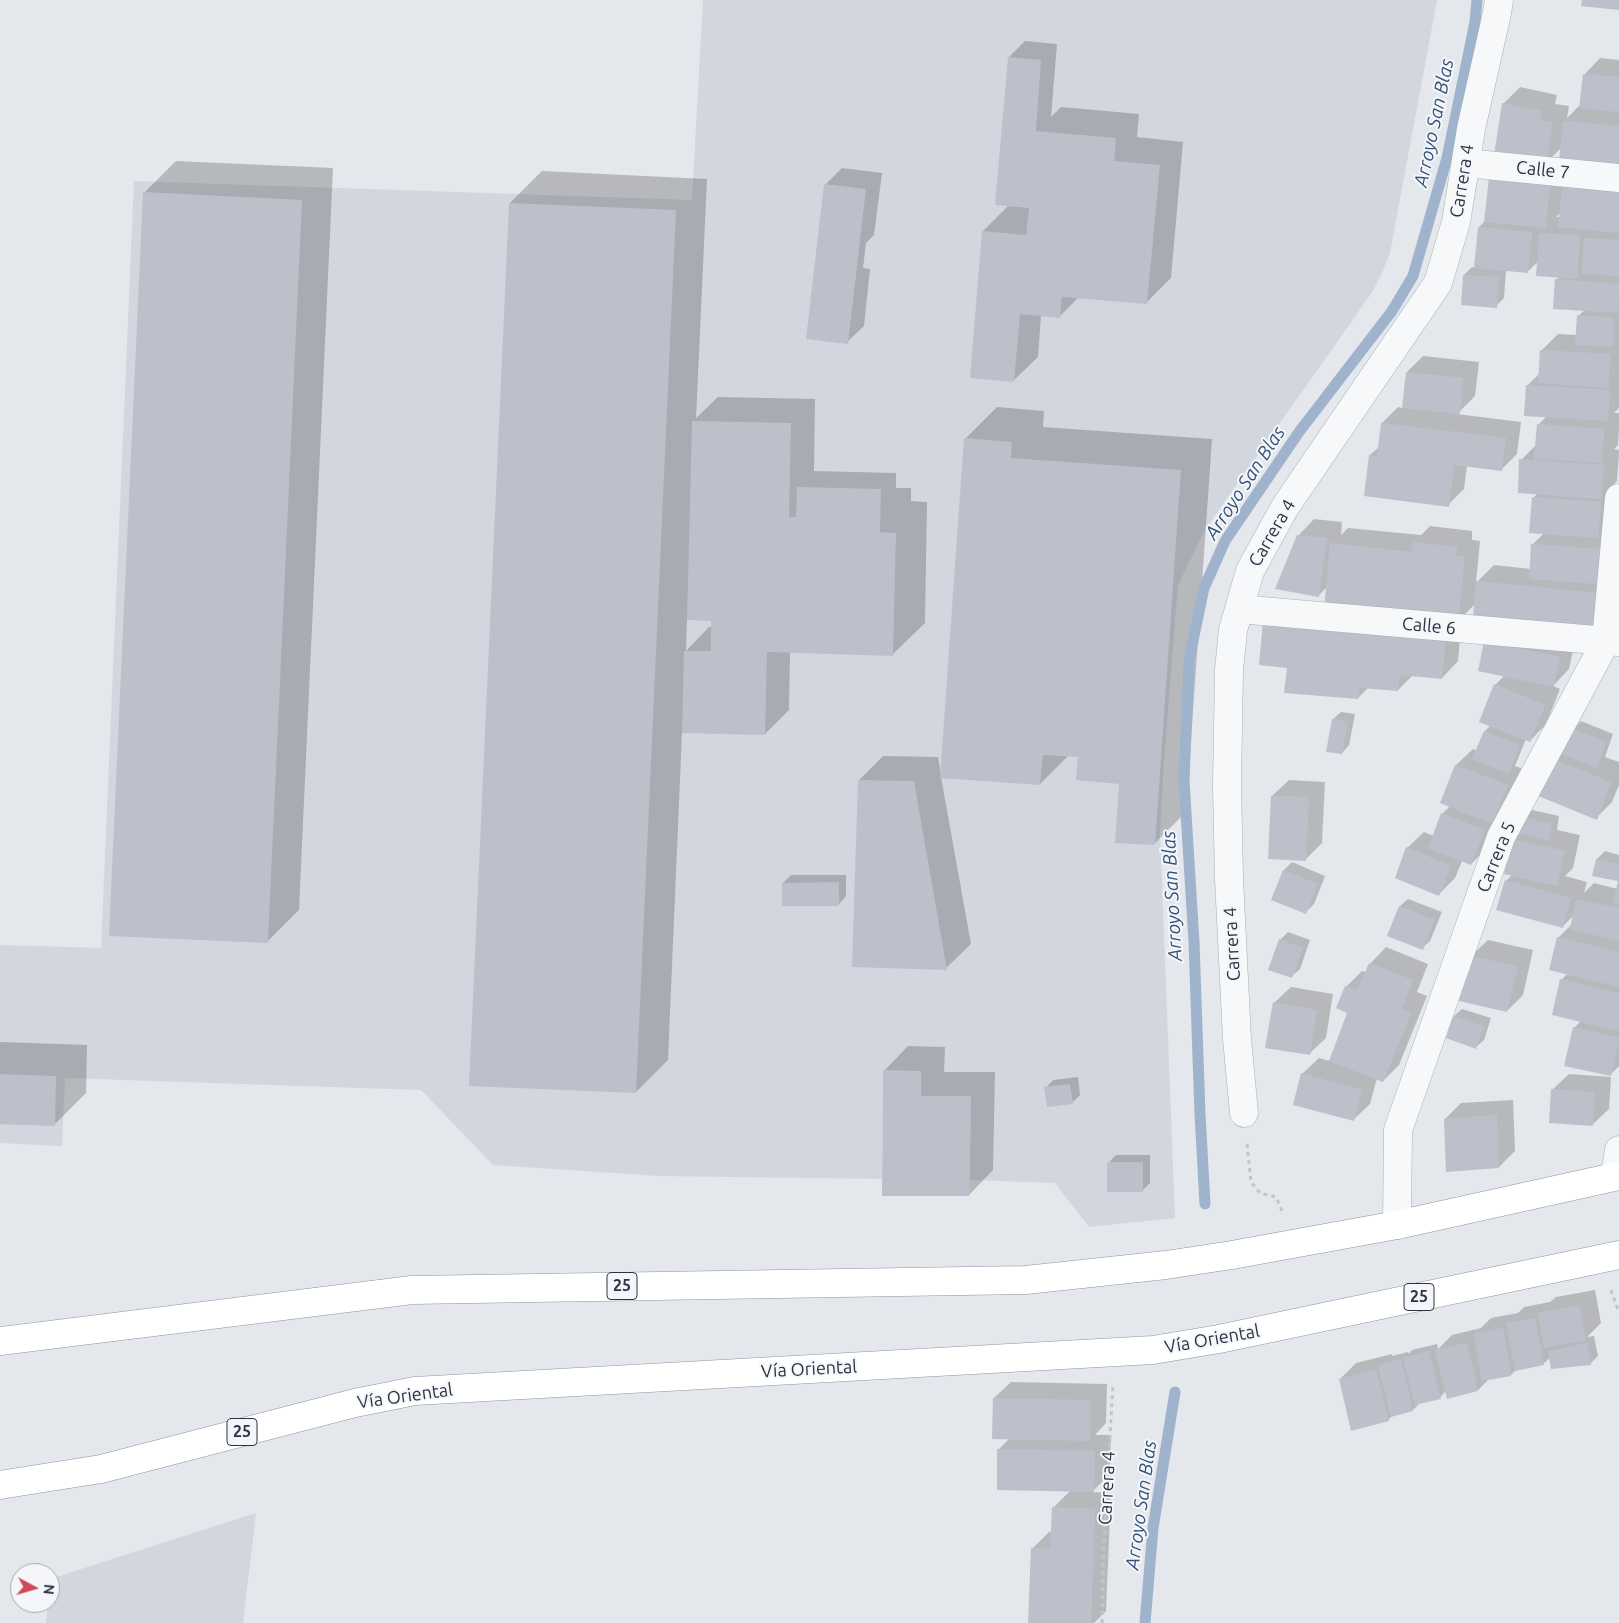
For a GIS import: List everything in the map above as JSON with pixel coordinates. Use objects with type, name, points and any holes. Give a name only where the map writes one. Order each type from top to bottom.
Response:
[{"type":"highway","name":"25","points":[[0,1341],[412,1290],[1026,1280],[1166,1265],[1397,1225],[1618,1168]]},
{"type":"highway","name":"Vía Oriental","points":[[0,1485],[101,1469],[355,1403],[415,1391],[1153,1350],[1219,1339],[1619,1255]]},
{"type":"street","name":"Carrera 4","points":[[1244,1114],[1237,1039],[1229,878],[1227,785],[1229,670],[1233,630],[1250,571],[1285,507],[1438,283],[1456,222],[1470,129],[1498,13],[1499,0]]},
{"type":"street","name":"Calle 7","points":[[1466,162],[1619,178]]},
{"type":"street","name":"Carrera 5","points":[[1397,1225],[1398,1130],[1501,837],[1612,642],[1619,498]]},
{"type":"street","name":"Calle 6","points":[[1239,609],[1612,642]]},
{"type":"path","points":[[1244,1114],[1251,1182],[1260,1192],[1276,1197],[1296,1243]]},
{"type":"path","name":"Carrera 4","points":[[1102,1623],[1104,1541],[1116,1353]]},
{"type":"shaded area","points":[[703,0],[1437,0],[1390,253],[1382,273],[1373,291],[1206,528],[1178,585],[1160,833],[1175,1218],[1089,1227],[1055,1183],[970,1180],[971,1096],[921,1096],[921,1071],[883,1071],[882,1179],[659,1176],[493,1165],[421,1090],[65,1078],[62,1146],[0,1143],[0,945],[101,948],[134,181],[692,200]]},
{"type":"shaded area","points":[[256,1513],[243,1623],[46,1623],[47,1613],[60,1613],[60,1576]]},
{"type":"building","points":[[1582,0],[1619,0],[1619,10],[1581,6]]},
{"type":"building","points":[[1008,57],[1041,60],[1036,131],[1116,138],[1114,161],[1160,165],[1147,304],[1062,297],[1060,318],[1020,314],[1014,382],[970,378],[982,231],[1026,235],[1029,208],[995,205]]},
{"type":"building","points":[[1583,74],[1619,77],[1619,112],[1579,108]]},
{"type":"building","points":[[1502,103],[1542,111],[1540,120],[1553,122],[1546,164],[1494,155]]},
{"type":"building","points":[[1563,121],[1619,126],[1619,167],[1559,161]]},
{"type":"building","points":[[1489,177],[1550,183],[1546,228],[1484,222]]},
{"type":"building","points":[[824,184],[866,189],[848,344],[806,339]]},
{"type":"building","points":[[1562,187],[1619,192],[1619,233],[1558,227]]},
{"type":"building","points":[[143,192],[302,200],[268,943],[109,936]]},
{"type":"building","points":[[509,203],[676,210],[636,1093],[469,1086]]},
{"type":"building","points":[[1478,227],[1532,232],[1528,273],[1474,268]]},
{"type":"building","points":[[1539,233],[1580,235],[1577,279],[1536,276]]},
{"type":"building","points":[[1584,238],[1619,240],[1619,276],[1582,274]]},
{"type":"building","points":[[1463,275],[1499,277],[1497,308],[1461,305]]},
{"type":"building","points":[[1555,279],[1619,284],[1618,313],[1553,309]]},
{"type":"building","points":[[1577,315],[1614,318],[1613,347],[1575,345]]},
{"type":"building","points":[[1540,350],[1611,354],[1608,388],[1538,383]]},
{"type":"building","points":[[1406,372],[1463,378],[1460,414],[1402,408]]},
{"type":"building","points":[[1526,385],[1610,390],[1608,421],[1524,416]]},
{"type":"building","points":[[692,421],[791,423],[789,517],[796,517],[797,487],[881,489],[880,532],[896,533],[893,656],[767,652],[765,735],[682,733],[684,651],[711,651],[711,621],[687,620]]},
{"type":"building","points":[[1381,423],[1506,438],[1502,471],[1454,465],[1449,507],[1364,496],[1369,455],[1377,456]]},
{"type":"building","points":[[1537,424],[1604,429],[1602,463],[1534,459]]},
{"type":"building","points":[[964,438],[1012,442],[1011,458],[1181,470],[1155,845],[1115,843],[1119,784],[1076,780],[1078,757],[1043,755],[1040,785],[940,778]]},
{"type":"building","points":[[1519,459],[1604,465],[1601,499],[1518,493]]},
{"type":"building","points":[[1532,497],[1601,502],[1598,538],[1529,533]]},
{"type":"building","points":[[1297,535],[1327,538],[1319,597],[1275,589]]},
{"type":"building","points":[[1413,542],[1457,547],[1456,556],[1465,557],[1458,622],[1324,610],[1330,543],[1412,552]]},
{"type":"building","points":[[1531,544],[1600,549],[1597,584],[1529,579]]},
{"type":"building","points":[[1476,581],[1599,593],[1595,629],[1473,617]]},
{"type":"building","points":[[1263,622],[1446,634],[1442,679],[1400,675],[1398,691],[1360,688],[1358,699],[1284,693],[1287,668],[1259,665]]},
{"type":"building","points":[[1484,641],[1560,657],[1554,687],[1478,671]]},
{"type":"building","points":[[1494,684],[1545,705],[1530,742],[1479,722]]},
{"type":"building","points":[[1332,719],[1348,722],[1342,754],[1326,752]]},
{"type":"building","points":[[1572,728],[1606,742],[1597,768],[1562,754]]},
{"type":"building","points":[[1484,731],[1520,745],[1509,774],[1472,759]]},
{"type":"building","points":[[1551,758],[1611,782],[1597,820],[1536,795]]},
{"type":"building","points":[[1455,765],[1508,785],[1492,824],[1440,803]]},
{"type":"building","points":[[858,780],[914,781],[947,970],[852,967]]},
{"type":"building","points":[[1271,796],[1309,797],[1306,861],[1268,859]]},
{"type":"building","points":[[1441,813],[1485,830],[1471,865],[1428,848]]},
{"type":"building","points":[[1523,817],[1552,824],[1549,841],[1519,833]]},
{"type":"building","points":[[1512,839],[1565,851],[1557,886],[1504,874]]},
{"type":"building","points":[[1406,847],[1451,866],[1439,896],[1395,878]]},
{"type":"building","points":[[1596,859],[1619,864],[1619,905],[1613,904],[1618,881],[1592,876]]},
{"type":"building","points":[[1283,870],[1318,884],[1306,914],[1271,900]]},
{"type":"building","points":[[1505,880],[1571,898],[1563,928],[1496,910]]},
{"type":"building","points":[[839,882],[839,906],[782,906],[782,883]]},
{"type":"building","points":[[1576,899],[1619,908],[1619,941],[1570,929]]},
{"type":"building","points":[[1399,906],[1435,920],[1423,950],[1387,936]]},
{"type":"building","points":[[1557,937],[1619,952],[1619,987],[1549,970]]},
{"type":"building","points":[[1279,939],[1303,948],[1292,978],[1268,970]]},
{"type":"building","points":[[1470,956],[1518,966],[1507,1012],[1459,1001]]},
{"type":"building","points":[[1369,963],[1413,980],[1402,1009],[1411,1013],[1383,1082],[1329,1061],[1347,1013],[1336,1008],[1345,986],[1357,991]]},
{"type":"building","points":[[1560,979],[1619,993],[1619,1031],[1552,1015]]},
{"type":"building","points":[[1273,1002],[1317,1010],[1310,1055],[1265,1048]]},
{"type":"building","points":[[1453,1016],[1484,1026],[1476,1049],[1446,1038]]},
{"type":"building","points":[[1573,1027],[1619,1038],[1611,1076],[1564,1066]]},
{"type":"building","points":[[883,1070],[921,1071],[921,1096],[971,1096],[969,1196],[882,1196]]},
{"type":"building","points":[[1301,1073],[1362,1090],[1354,1121],[1293,1105]]},
{"type":"building","points":[[0,1074],[56,1076],[55,1126],[0,1124]]},
{"type":"building","points":[[1070,1084],[1073,1104],[1047,1107],[1044,1087]]},
{"type":"building","points":[[1551,1089],[1595,1092],[1593,1126],[1549,1123]]},
{"type":"building","points":[[1497,1115],[1499,1168],[1446,1172],[1444,1119]]},
{"type":"building","points":[[1107,1162],[1143,1162],[1143,1192],[1107,1192]]},
{"type":"building","points":[[1579,1305],[1586,1340],[1544,1348],[1538,1313]]},
{"type":"building","points":[[1535,1318],[1544,1365],[1515,1371],[1506,1323]]},
{"type":"building","points":[[1503,1328],[1511,1376],[1482,1381],[1474,1333]]},
{"type":"building","points":[[1467,1343],[1478,1391],[1447,1399],[1435,1350]]},
{"type":"building","points":[[1587,1343],[1591,1365],[1551,1369],[1548,1351]]},
{"type":"building","points":[[1429,1351],[1441,1399],[1415,1405],[1403,1358]]},
{"type":"building","points":[[1401,1359],[1413,1411],[1391,1417],[1378,1365]]},
{"type":"building","points":[[1376,1369],[1389,1421],[1351,1431],[1339,1379]]},
{"type":"building","points":[[993,1398],[1091,1400],[1090,1441],[992,1439]]},
{"type":"building","points":[[997,1449],[1095,1451],[1094,1492],[997,1490]]},
{"type":"building","points":[[1052,1507],[1095,1509],[1091,1623],[1028,1623],[1031,1548],[1050,1549]]},
{"type":"waterway","name":"Arroyo San Blas","points":[[1205,1204],[1194,942],[1184,781],[1189,660],[1204,588],[1225,541],[1299,432],[1392,311],[1413,276],[1447,158],[1475,22],[1477,0]]},
{"type":"waterway","name":"Arroyo San Blas","points":[[1145,1623],[1153,1528],[1175,1392]]}]
